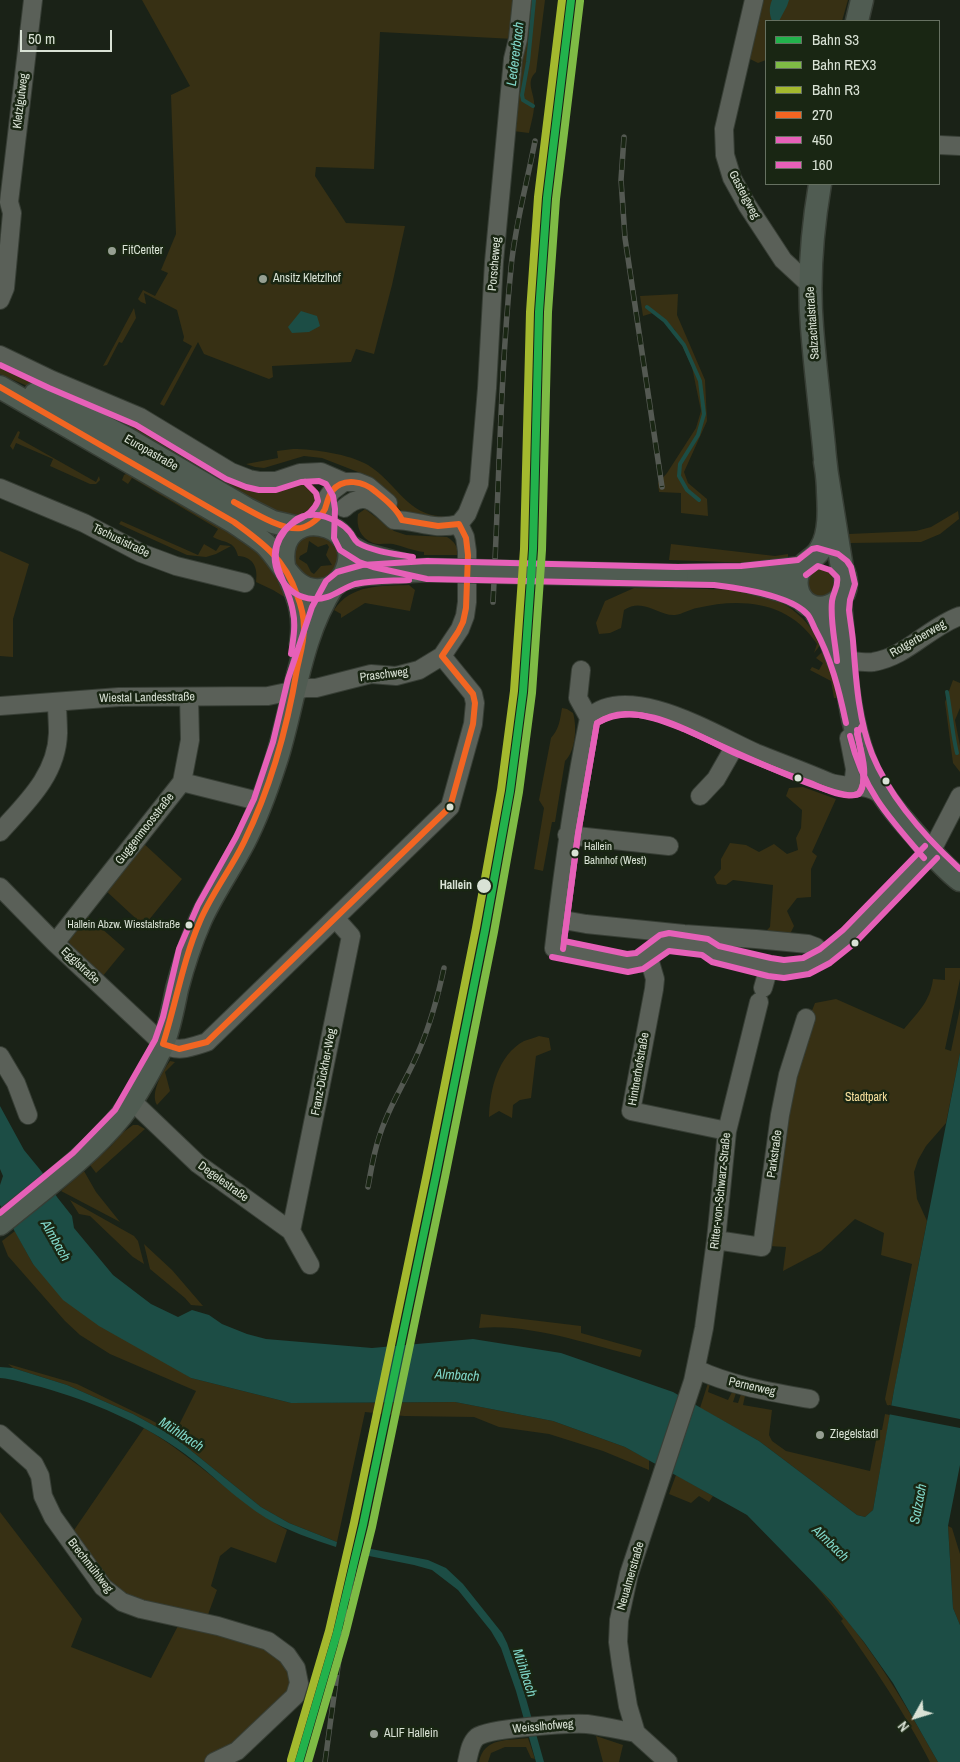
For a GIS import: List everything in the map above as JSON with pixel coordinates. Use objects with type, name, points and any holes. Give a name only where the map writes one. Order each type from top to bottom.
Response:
[{"type":"main road","points":[[857,20],[862,0]]},
{"type":"main road","name":"Salzachtalstraße","points":[[820,185],[812,240],[810,285],[812,326],[828,492],[827,524],[822,547],[808,562],[796,584],[797,592],[807,603],[834,648],[870,771],[890,804],[931,852],[960,880]]},
{"type":"main road","name":"Europastraße","points":[[0,382],[58,403],[124,437],[246,509],[273,522],[305,526],[323,525],[334,530],[362,554],[426,570]]},
{"type":"main road","name":"Europastraße","points":[[0,387],[234,522],[264,543],[294,581],[303,588],[313,591],[324,590],[363,574],[426,570],[715,576],[742,575],[808,562]]},
{"type":"main road","name":"Salzachtalstraße","points":[[825,462],[842,568],[847,583],[846,590],[840,600],[853,710]]},
{"type":"main road","points":[[0,1224],[59,1176],[104,1134],[122,1114],[163,1044],[187,952],[206,909],[244,841],[262,802],[281,744],[295,686],[304,629],[299,598],[286,570],[283,549],[287,540],[305,526]]},
{"type":"main road","name":"Europastraße","points":[[338,583],[348,568],[349,556],[345,541]]},
{"type":"main road","points":[[808,562],[834,561],[842,568]]},
{"type":"main road","name":"Europastraße","points":[[715,576],[768,586],[807,603]]},
{"type":"main road","points":[[295,686],[320,610],[338,583]]},
{"type":"main road","points":[[807,603],[820,609],[840,600]]},
{"type":"street","name":"Kletzlgutweg","points":[[0,300],[5,288],[5,230],[12,213],[4,204],[33,0]]},
{"type":"street","name":"Porscheweg","points":[[459,524],[470,507],[479,484],[487,388],[494,262],[513,59],[518,39],[522,0]]},
{"type":"street","name":"Gasteigweg","points":[[754,0],[724,130],[725,155],[732,178],[746,205],[783,260],[810,285]]},
{"type":"street","points":[[940,145],[960,146]]},
{"type":"street","name":"Europastraße","points":[[0,355],[52,380],[140,417],[224,467],[249,479],[276,481],[308,472],[322,485],[335,486],[344,508],[345,541]]},
{"type":"street","points":[[305,526],[324,511],[335,486],[358,482],[368,486],[400,514],[402,520]]},
{"type":"street","name":"Tschusistraße","points":[[0,488],[84,523],[141,553],[176,566],[245,583]]},
{"type":"street","points":[[344,508],[353,500],[361,498],[369,500],[394,520],[448,527],[459,524]]},
{"type":"street","name":"Praschweg","points":[[295,686],[316,688],[370,674],[396,676],[420,670],[442,656],[460,630],[466,609],[468,551],[466,537],[459,524]]},
{"type":"street","name":"Rotgerberweg","points":[[846,660],[873,662],[893,655],[960,616]]},
{"type":"street","points":[[163,1044],[176,1050],[207,1042],[434,825],[450,807],[473,724],[475,703],[473,694],[442,656]]},
{"type":"street","points":[[581,670],[578,698],[589,718]]},
{"type":"street","name":"Wiestal Landesstraße","points":[[0,706],[119,697],[268,696],[295,686]]},
{"type":"street","name":"Guggenmoosstraße","points":[[55,943],[182,782],[190,740],[189,697]]},
{"type":"street","points":[[0,832],[36,792],[47,775],[53,761],[58,735],[57,702]]},
{"type":"street","points":[[825,956],[816,947],[808,944],[699,940],[664,943],[639,961],[627,963],[554,948],[567,835],[589,718],[595,712],[610,706],[641,706],[665,711],[736,744],[831,783],[874,790],[890,804]]},
{"type":"street","points":[[852,787],[855,769],[848,732],[853,710]]},
{"type":"street","points":[[700,796],[716,779],[736,744]]},
{"type":"street","points":[[182,782],[262,802]]},
{"type":"street","points":[[558,919],[699,940],[715,954],[769,967],[784,969],[806,966],[825,956],[849,936],[931,852],[960,796]]},
{"type":"street","points":[[567,835],[669,846]]},
{"type":"street","name":"Egglstraße","points":[[0,887],[55,943],[163,1044]]},
{"type":"street","name":"Franz-Dückher-Weg","points":[[291,1231],[351,936],[335,918]]},
{"type":"street","name":"Hintnerhofstraße","points":[[648,956],[655,979],[654,989],[631,1111],[727,1131]]},
{"type":"street","name":"Ritter-von-Schwarz-Straße","points":[[693,1381],[704,1328],[716,1240],[727,1131],[769,967]]},
{"type":"street","name":"Parkstraße","points":[[716,1240],[762,1247],[780,1115],[788,1075],[806,1018]]},
{"type":"street","points":[[0,1056],[16,1083],[28,1115]]},
{"type":"street","name":"Degelestraße","points":[[131,1100],[198,1164],[291,1231],[310,1265]]},
{"type":"street","name":"Pernerweg","points":[[693,1381],[709,1375],[748,1387],[810,1399]]},
{"type":"street","name":"Neualmerstraße","points":[[636,1733],[628,1706],[621,1664],[618,1620],[626,1582],[693,1381]]},
{"type":"street","name":"Brechmühlweg","points":[[0,1434],[34,1464],[40,1476],[43,1496],[52,1517],[103,1586],[112,1595],[122,1602],[141,1609],[218,1626],[268,1641],[287,1655],[296,1668],[299,1683],[295,1696],[237,1751],[214,1762]]},
{"type":"street","name":"Weisslhofweg","points":[[467,1762],[476,1738],[488,1732],[530,1727],[586,1724],[636,1733]]},
{"type":"street","points":[[636,1733],[668,1762]]},
{"type":"green space","points":[[142,0],[518,0],[514,39],[380,32],[374,169],[316,167],[315,176],[346,223],[405,226],[374,354],[356,349],[351,362],[272,366],[273,377],[269,379],[204,354],[198,342],[164,406],[160,404],[192,346],[183,341],[184,337],[177,310],[144,293],[146,304],[138,299],[143,290],[155,296],[168,273],[161,270],[176,234],[171,95],[190,86]]},
{"type":"green space","points":[[524,0],[545,0],[536,72],[531,79],[534,105],[529,133],[513,131]]},
{"type":"green space","points":[[760,0],[848,0],[842,20],[765,20],[765,60],[758,63],[746,57]]},
{"type":"green space","points":[[678,294],[677,315],[705,380],[707,421],[684,472],[688,483],[707,499],[708,516],[681,513],[681,493],[659,492],[658,483],[667,473],[696,428],[701,411],[692,367],[675,330],[656,312],[643,316],[640,296]]},
{"type":"green space","points":[[134,308],[136,318],[122,343],[119,342],[107,365],[103,366]]},
{"type":"green space","points":[[0,366],[116,416],[239,486],[255,492],[265,493],[302,484],[310,484],[316,487],[318,495],[316,508],[302,517],[286,518],[50,396],[0,374]]},
{"type":"green space","points":[[18,431],[20,432],[18,438],[96,482],[99,476],[100,480],[96,484],[90,484],[50,466],[53,459],[16,443],[13,450],[10,446]]},
{"type":"green space","points":[[293,449],[331,453],[360,461],[379,473],[406,500],[425,513],[438,516],[453,516],[447,520],[405,514],[358,472],[322,458],[304,456],[264,468],[246,464],[278,458],[277,451]]},
{"type":"green space","points":[[131,471],[257,548],[271,567],[291,601],[256,582],[254,564],[248,559],[238,556],[234,547],[229,543],[213,537],[218,529],[132,478],[128,484],[122,480],[124,475]]},
{"type":"green space","points":[[365,509],[394,531],[406,535],[447,537],[455,544],[459,555],[424,555],[424,552],[397,545],[373,543],[362,535],[358,527],[358,514]]},
{"type":"green space","points":[[958,511],[959,519],[940,534],[921,542],[850,543],[849,534],[916,531],[931,527]]},
{"type":"green space","points":[[121,521],[198,555],[204,544],[216,551],[220,545],[231,546],[206,557],[187,555],[119,524]]},
{"type":"green space","points":[[318,533],[337,545],[339,565],[329,578],[312,581],[295,568],[293,551],[302,538]],"holes":[[[309,541],[318,547],[327,544],[329,547],[326,555],[332,565],[321,566],[314,574],[307,564],[299,559],[300,556],[307,552]]]},
{"type":"green space","points":[[671,544],[775,556],[788,554],[788,559],[751,563],[669,560]]},
{"type":"green space","points":[[0,551],[29,564],[13,619],[13,657],[0,656]]},
{"type":"green space","points":[[821,569],[831,573],[835,583],[831,593],[821,597],[811,593],[807,583],[811,573]]},
{"type":"green space","points":[[409,585],[415,590],[410,611],[365,603],[341,618],[341,614],[334,610],[349,595],[367,588]]},
{"type":"green space","points":[[634,588],[731,590],[766,596],[782,603],[796,613],[809,626],[821,644],[814,653],[817,644],[806,630],[793,619],[779,611],[748,603],[714,605],[675,615],[669,615],[638,605],[624,610],[621,628],[610,633],[599,634],[596,623],[605,601]]},
{"type":"green space","points":[[824,650],[831,667],[837,698],[834,698],[831,681],[810,670],[812,667],[819,670],[823,663],[816,658]]},
{"type":"green space","points":[[953,680],[960,683],[960,708],[955,720],[960,746],[960,772],[953,763],[945,702]]},
{"type":"green space","points":[[562,708],[573,713],[575,738],[569,757],[565,761],[555,822],[552,822],[543,871],[534,869],[544,808],[539,800],[551,738],[560,720]]},
{"type":"green space","points":[[803,787],[836,799],[812,852],[817,856],[811,869],[811,897],[797,898],[787,911],[794,926],[789,936],[764,933],[770,927],[773,885],[733,880],[726,885],[717,884],[714,877],[721,869],[721,859],[730,843],[746,845],[759,852],[774,844],[787,854],[798,850],[796,838],[801,828],[802,810],[786,796],[789,788]]},
{"type":"green space","points":[[142,842],[182,879],[144,926],[104,889]]},
{"type":"green space","points":[[84,913],[125,949],[102,977],[76,954],[68,937]]},
{"type":"green space","name":"Stadtpark","points":[[945,968],[960,968],[960,979],[945,1049],[951,1051],[960,1008],[960,1053],[946,1123],[926,1146],[914,1172],[917,1199],[927,1221],[891,1406],[887,1405],[885,1399],[912,1264],[881,1255],[884,1233],[855,1219],[821,1251],[783,1271],[786,1247],[769,1246],[777,1167],[807,1023],[815,1003],[836,999],[904,1029],[919,1012],[926,1000],[933,979],[945,980]]},
{"type":"green space","points":[[539,1036],[549,1038],[551,1050],[536,1056],[531,1098],[520,1100],[513,1105],[512,1118],[499,1111],[489,1117],[491,1095],[502,1064],[515,1047],[524,1041]]},
{"type":"green space","points":[[170,1061],[175,1062],[165,1072],[170,1091],[157,1105],[155,1100],[156,1089]]},
{"type":"green space","points":[[133,1125],[138,1125],[145,1129],[96,1173],[90,1165],[122,1133]]},
{"type":"green space","points":[[84,1171],[96,1192],[120,1222],[61,1191]]},
{"type":"green space","points":[[70,1200],[134,1236],[138,1241],[144,1264],[133,1257],[90,1216],[79,1214]]},
{"type":"green space","points":[[15,1231],[33,1264],[191,1378],[291,1403],[455,1402],[553,1421],[625,1447],[649,1460],[649,1470],[603,1451],[549,1434],[499,1427],[474,1417],[404,1416],[365,1412],[337,1542],[289,1523],[261,1507],[173,1436],[133,1414],[67,1385],[13,1368],[8,1364],[77,1384],[175,1433],[196,1391],[110,1354],[80,1335],[65,1321],[8,1256],[2,1241]]},
{"type":"green space","points":[[144,1244],[172,1270],[203,1306],[191,1305],[150,1269]]},
{"type":"green space","points":[[481,1314],[581,1326],[581,1333],[642,1350],[640,1357],[539,1332],[499,1327],[479,1328]]},
{"type":"green space","points":[[708,1383],[710,1383],[708,1392],[728,1400],[732,1392],[736,1393],[733,1402],[738,1403],[741,1394],[745,1396],[743,1405],[772,1410],[769,1435],[772,1441],[786,1451],[870,1471],[878,1430],[882,1430],[885,1414],[890,1415],[873,1510],[865,1517],[857,1515],[759,1441],[700,1408]]},
{"type":"green space","points":[[144,1428],[181,1452],[250,1506],[287,1530],[276,1563],[231,1547],[220,1556],[211,1586],[217,1590],[206,1620],[116,1594],[70,1536]]},
{"type":"green space","points":[[676,1475],[713,1496],[709,1502],[699,1496],[691,1503],[669,1494]]},
{"type":"green space","points":[[0,1512],[82,1619],[71,1647],[151,1678],[180,1622],[246,1637],[284,1658],[293,1688],[272,1711],[210,1762],[0,1762]]},
{"type":"green space","points":[[948,1526],[952,1528],[960,1554],[960,1625],[953,1608]]},
{"type":"green space","points":[[812,1581],[849,1623],[881,1667],[938,1762],[930,1762],[888,1690],[841,1621],[843,1619]]},
{"type":"green space","points":[[596,1736],[623,1745],[619,1762],[603,1762]]},
{"type":"green space","points":[[528,1738],[535,1759],[531,1758],[526,1747],[505,1747],[491,1753],[488,1762],[479,1762],[486,1748],[491,1744],[505,1740]]},
{"type":"water","points":[[772,0],[789,0],[780,20],[772,20],[770,6]]},
{"type":"water","points":[[301,311],[317,316],[320,326],[309,332],[292,333],[288,327]]},
{"type":"water","points":[[960,1053],[960,1465],[948,1526],[953,1608],[960,1625],[960,1762],[938,1762],[893,1683],[864,1642],[831,1601],[747,1515],[625,1447],[553,1421],[455,1402],[291,1403],[191,1378],[99,1326],[63,1300],[33,1264],[0,1205],[0,1185],[3,1176],[0,1169],[0,1106],[24,1150],[42,1172],[57,1197],[72,1216],[74,1228],[113,1275],[151,1304],[178,1317],[192,1310],[209,1315],[222,1324],[247,1334],[266,1339],[372,1348],[473,1339],[561,1353],[673,1392],[759,1441],[857,1515],[865,1517],[873,1510],[894,1390]]},
{"type":"water","points":[[0,1367],[13,1368],[67,1385],[133,1414],[173,1436],[261,1507],[289,1523],[337,1542],[336,1547],[291,1531],[266,1518],[185,1454],[152,1432],[116,1414],[79,1399],[15,1380],[0,1378]]},
{"type":"water","points":[[366,1548],[428,1560],[446,1568],[463,1584],[502,1633],[507,1643],[523,1688],[544,1762],[536,1762],[516,1691],[501,1648],[491,1631],[458,1590],[432,1570],[364,1555]]},
{"type":"pier","points":[[889,1405],[960,1419],[960,1428],[888,1414]]},
{"type":"waterway","name":"Ledererbach","points":[[533,106],[523,100],[522,95],[528,62],[534,0]]},
{"type":"waterway","name":"Ledererbach","points":[[647,307],[665,321],[684,345],[700,381],[704,414],[698,435],[680,464],[679,476],[687,490],[699,500]]},
{"type":"waterway","name":"Ledererbach","points":[[947,692],[957,753]]},
{"type":"railway","points":[[624,137],[621,180],[625,238],[662,487]]},
{"type":"railway","points":[[493,602],[507,310],[518,220],[535,141]]},
{"type":"railway","points":[[368,1187],[382,1129],[424,1038],[434,1009],[444,968]]},
{"type":"railway","points":[[325,1762],[345,1615],[356,1555]]},
{"type":"rail line","name":"R3","points":[[291,1760],[329,1631],[354,1523],[427,1173],[476,928],[501,790],[514,691],[524,549],[530,312],[538,197],[562,0]]},
{"type":"rail line","name":"S3","points":[[299,1762],[337,1633],[363,1525],[436,1175],[485,930],[510,791],[523,692],[533,549],[539,312],[547,198],[571,0]]},
{"type":"rail line","name":"REX3","points":[[308,1762],[345,1635],[372,1527],[445,1177],[494,932],[519,792],[532,693],[542,550],[548,312],[556,199],[580,1]]},
{"type":"transit line","name":"450","points":[[0,365],[136,425],[226,479],[246,487],[259,490],[276,490],[301,482],[319,481],[326,484],[333,496],[335,509],[334,538],[340,550],[359,562],[373,567],[427,579],[714,585],[764,594],[790,602],[808,615],[821,640],[834,674],[846,723]]},
{"type":"transit line","name":"270","points":[[0,387],[245,530],[264,545],[286,571],[302,611],[304,628],[302,649],[283,736],[270,779],[244,842],[200,921],[184,966],[163,1044]]},
{"type":"transit line","name":"450","points":[[305,482],[316,493],[318,501],[309,513],[286,528],[281,534],[275,553],[277,571],[287,587],[303,597],[319,599],[355,584],[375,581],[409,580]]},
{"type":"transit line","name":"270","points":[[234,502],[276,523],[293,528],[301,528],[321,515],[332,491],[342,484],[354,482],[371,488],[394,508],[402,520]]},
{"type":"transit line","name":"160","points":[[291,654],[294,617],[276,557],[281,536],[291,524],[307,515],[326,517],[344,526],[356,541],[364,546],[413,557]]},
{"type":"transit line","name":"270","points":[[402,520],[438,526],[459,524],[466,538],[468,555],[466,608],[463,622],[442,656]]},
{"type":"transit line","name":"160","points":[[0,1213],[73,1153],[115,1110],[155,1040],[163,1017],[179,949],[198,905],[236,837],[254,799],[273,742],[288,679],[312,607],[326,581],[337,572],[362,565],[427,561],[677,567],[741,566],[798,560],[812,549],[817,548],[838,554],[851,567],[855,584],[849,610],[861,712],[872,754],[888,786],[910,816],[934,844],[960,869]]},
{"type":"transit line","name":"450","points":[[806,575],[818,566],[830,570],[837,577],[832,608],[837,661]]},
{"type":"transit line","name":"270","points":[[163,1044],[179,1049],[207,1042],[450,807],[473,724],[475,703],[473,694],[442,656]]},
{"type":"transit line","name":"160","points":[[857,730],[863,764],[863,782],[859,794],[848,795],[802,781],[654,718],[621,714],[597,723],[578,834],[564,941],[627,954],[636,953],[660,935],[669,933],[708,939],[719,946],[771,958],[784,960],[803,958],[820,949],[843,930],[925,846]]},
{"type":"transit line","name":"450","points":[[563,949],[578,834],[597,723],[614,716],[631,714],[668,722],[737,754],[831,792],[843,795],[859,793],[862,787],[864,764],[857,734],[862,726]]},
{"type":"transit line","name":"450","points":[[850,736],[855,755],[870,788],[889,816],[924,858]]},
{"type":"transit line","name":"450","points":[[552,957],[628,972],[643,969],[669,951],[702,955],[712,962],[768,976],[784,978],[809,974],[830,963],[855,943],[937,858]]},
{"type":"place","name":"FitCenter","points":[[112,251]]},
{"type":"place","name":"Ansitz Kletzlhof","points":[[263,279]]},
{"type":"place","name":"Hallein Bahnhof (West)","points":[[575,853]]},
{"type":"place","name":"Hallein","points":[[484,886]]},
{"type":"place","name":"Hallein Abzw. Wiestalstraße","points":[[189,925]]},
{"type":"place","name":"Ziegelstadl","points":[[820,1435]]},
{"type":"place","name":"ALIF Hallein","points":[[374,1734]]},
{"type":"water label","name":"Almbach","points":[[55,1241]]},
{"type":"water label","name":"Almbach","points":[[457,1376]]},
{"type":"water label","name":"Mühlbach","points":[[181,1435]]},
{"type":"water label","name":"Salzach","points":[[919,1504]]},
{"type":"water label","name":"Almbach","points":[[830,1544]]},
{"type":"water label","name":"Mühlbach","points":[[524,1673]]}]
